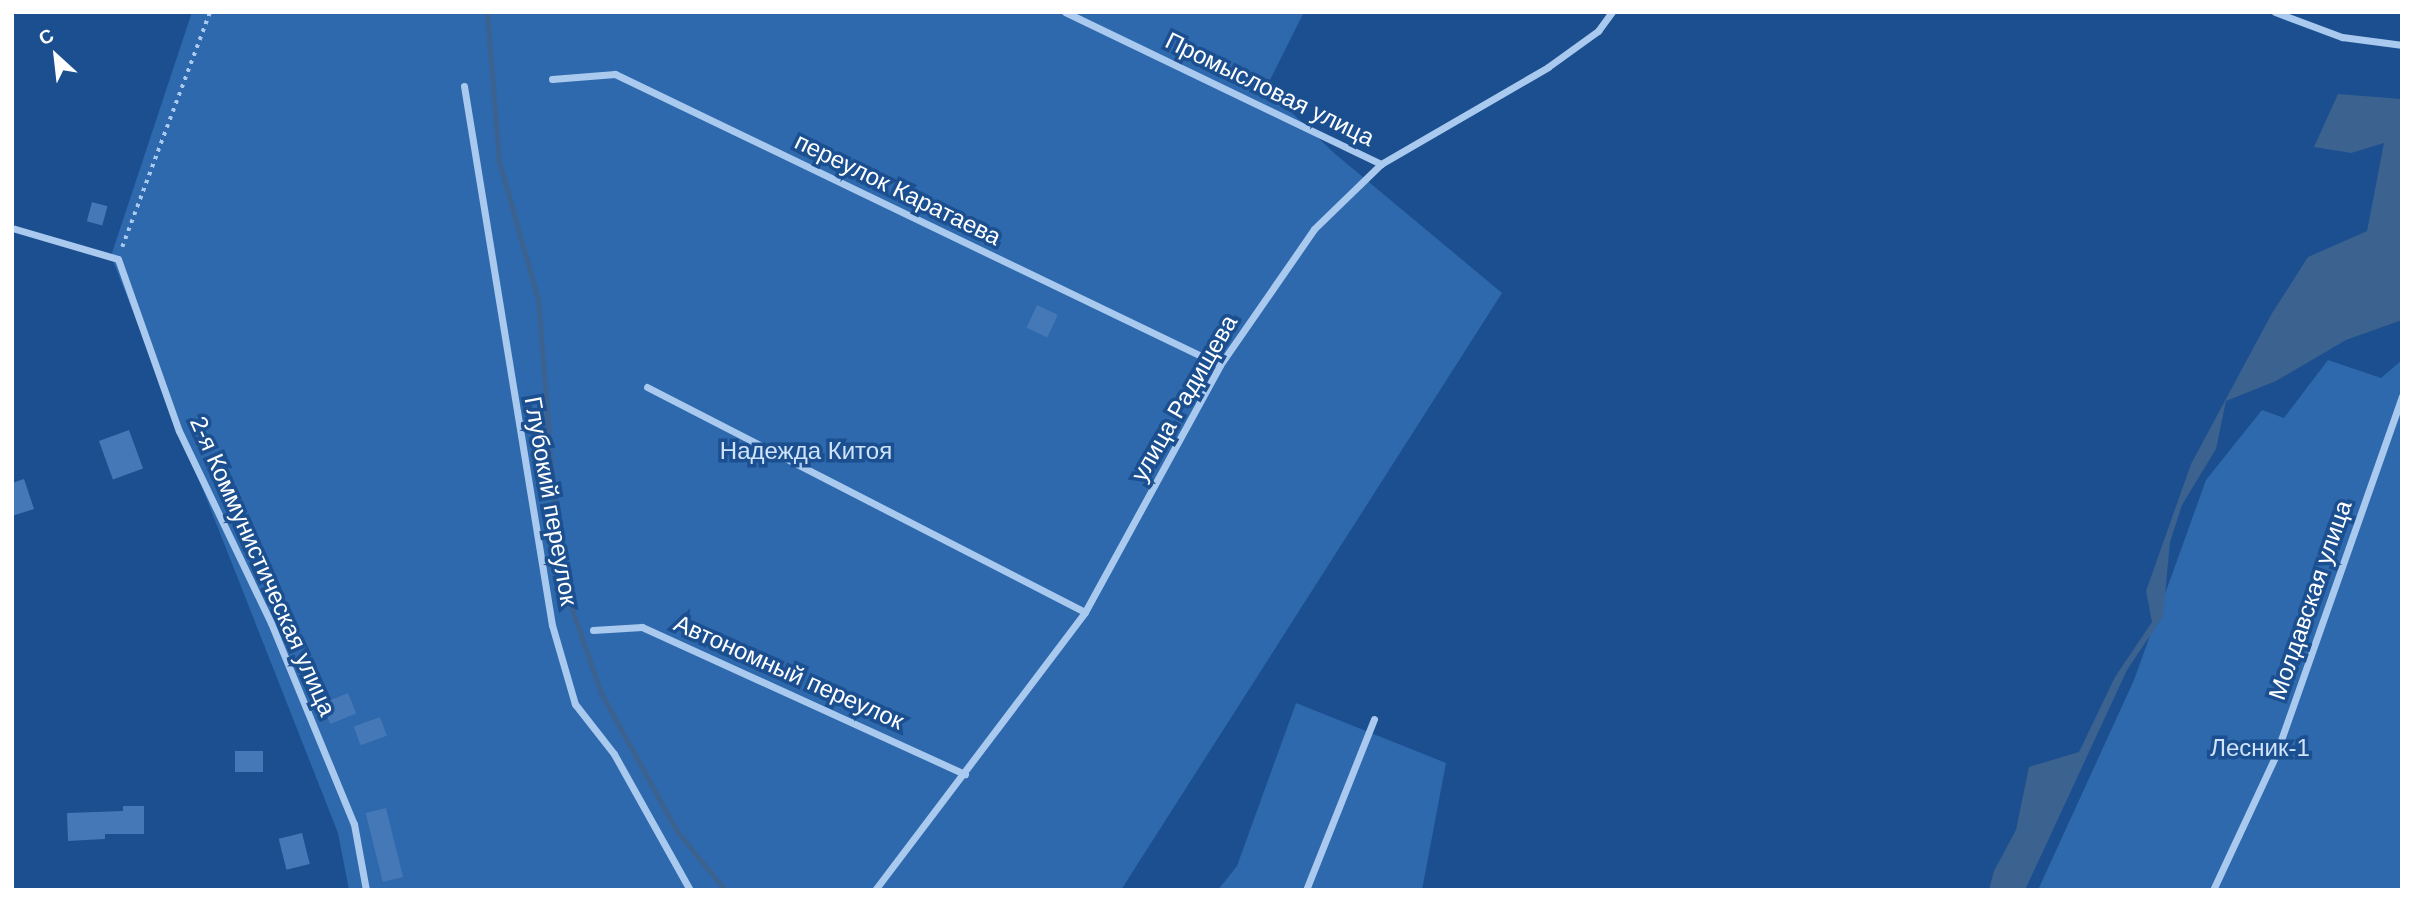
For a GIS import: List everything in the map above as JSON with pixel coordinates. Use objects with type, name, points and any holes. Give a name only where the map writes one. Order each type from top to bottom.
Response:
[{"type":"street","name":"Промысловая улица","points":[[1065,12],[1381,164]]},
{"type":"street","name":"улица Радищева","points":[[875,890],[1086,612],[1220,365],[1314,229],[1381,164],[1548,67],[1598,31],[1612,12]]},
{"type":"street","points":[[2275,12],[2342,37],[2402,46]]},
{"type":"street","name":"переулок Каратаева","points":[[552,79],[615,74],[1220,365]]},
{"type":"street","name":"Глубокий переулок","points":[[464,86],[556,638],[575,705],[614,754],[690,890]]},
{"type":"street","points":[[12,228],[118,259]]},
{"type":"street","name":"2-я Коммунистическая улица","points":[[118,259],[179,430],[271,623],[354,824],[366,890]]},
{"type":"street","points":[[647,387],[1086,612]]},
{"type":"street","name":"Молдавская улица","points":[[2213,890],[2275,757],[2402,396]]},
{"type":"street","name":"Автономный переулок","points":[[593,630],[642,627],[965,774]]},
{"type":"street","points":[[1306,890],[1374,719]]},
{"type":"path","points":[[118,259],[210,12]]},
{"type":"green space","name":"Надежда Китоя","points":[[192,12],[1304,12],[1266,88],[1334,153],[1502,293],[1121,890],[349,890],[338,833],[111,256]]},
{"type":"green space","name":"Лесник-1","points":[[2328,360],[2381,378],[2402,360],[2402,890],[2038,890],[2134,680],[2206,480],[2262,410],[2284,418]]},
{"type":"green space","points":[[1296,703],[1446,763],[1422,890],[1218,890],[1237,866]]},
{"type":"shaded area","points":[[2338,94],[2402,99],[2402,320],[2346,340],[2276,381],[2226,401],[2216,449],[2182,505],[2170,542],[2163,616],[2127,670],[2025,890],[1989,890],[1994,871],[2016,830],[2029,767],[2079,752],[2115,677],[2152,622],[2146,591],[2191,464],[2271,315],[2308,257],[2367,231],[2384,143],[2351,153],[2314,147]]},
{"type":"building","points":[[92,202],[107,206],[102,225],[87,221]]},
{"type":"building","points":[[1037,305],[1058,315],[1047,337],[1026,328]]},
{"type":"building","points":[[129,430],[143,469],[113,479],[99,441]]},
{"type":"building","points":[[24,479],[34,509],[12,516],[12,483]]},
{"type":"building","points":[[348,693],[356,713],[330,724],[322,703]]},
{"type":"building","points":[[380,717],[387,736],[361,745],[354,727]]},
{"type":"building","points":[[235,751],[263,751],[263,772],[235,772]]},
{"type":"building","points":[[123,806],[144,806],[144,834],[105,834],[105,839],[68,841],[67,813],[123,811]]},
{"type":"building","points":[[386,808],[403,877],[383,882],[366,813]]},
{"type":"building","points":[[302,833],[310,864],[286,870],[279,839]]},
{"type":"waterway","points":[[487,12],[499,161],[538,300],[560,575],[601,693],[677,831],[725,890]]}]
